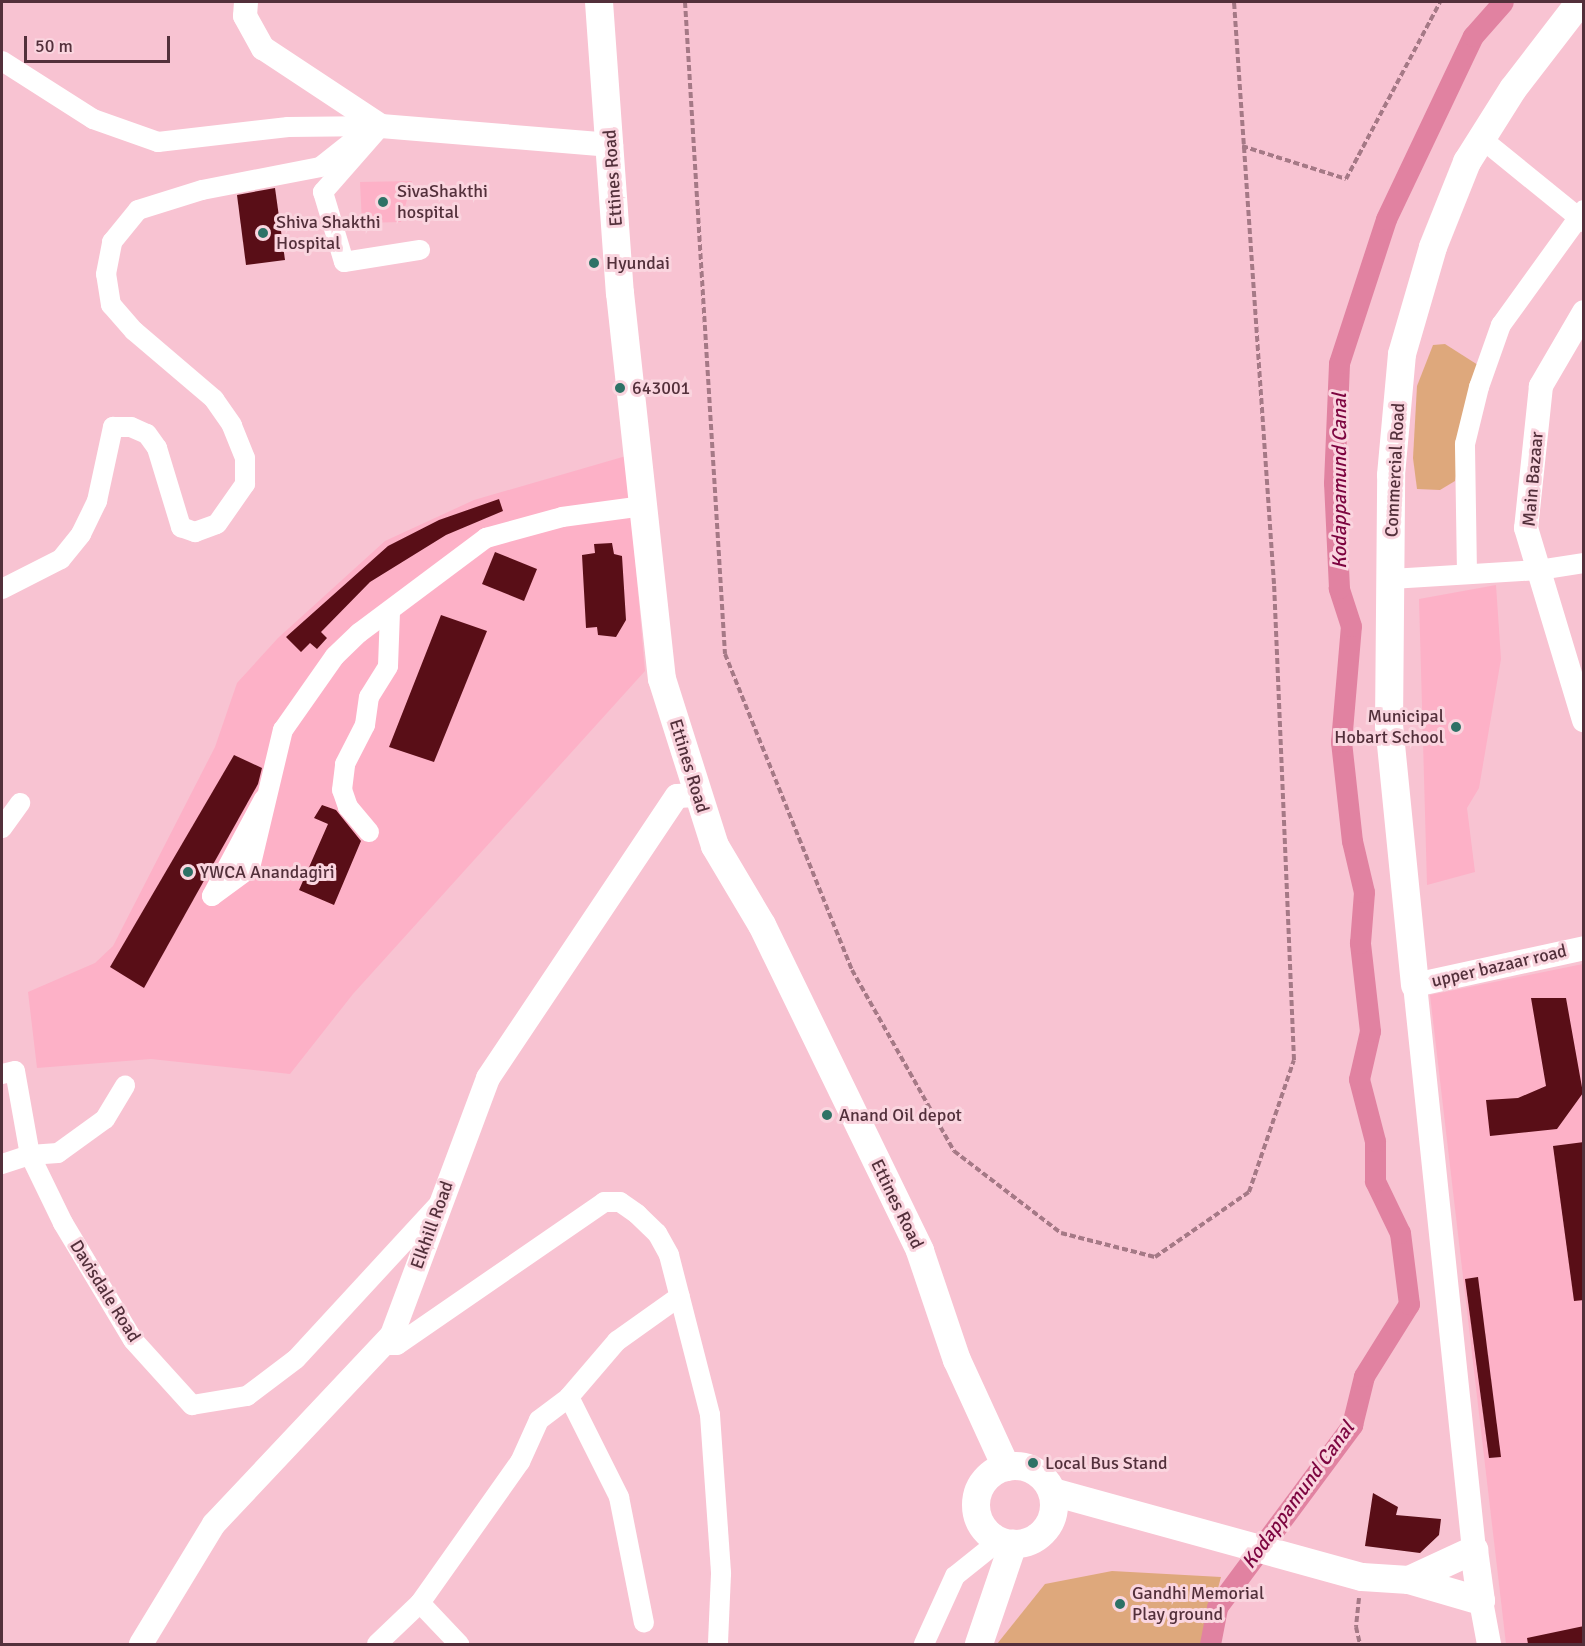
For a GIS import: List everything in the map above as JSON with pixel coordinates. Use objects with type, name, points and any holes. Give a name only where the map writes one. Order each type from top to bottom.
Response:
[{"type":"main road","name":"Ettines Road","points":[[599,2],[612,145],[621,293],[662,679],[715,846],[762,925],[920,1251],[957,1360],[1006,1467]]},
{"type":"main road","name":"Commercial Road","points":[[1415,985],[1389,726],[1391,475],[1401,354],[1433,247],[1467,162],[1580,2]]},
{"type":"main road","points":[[1053,1492],[1052,1517],[1046,1528],[1025,1543],[1006,1542],[982,1525],[976,1502],[986,1479],[1006,1467],[1029,1468],[1053,1492],[1239,1545],[1362,1576],[1409,1580],[1480,1601],[1474,1551],[1409,1580]]},
{"type":"main road","points":[[979,1644],[1006,1542]]},
{"type":"street","points":[[246,2],[244,16],[263,48],[377,126]]},
{"type":"street","points":[[2,61],[93,119],[158,142],[288,127],[377,126],[612,145]]},
{"type":"street","points":[[377,126],[323,192],[344,262],[420,250]]},
{"type":"street","points":[[2,589],[61,560],[81,534],[97,501],[113,427],[131,427],[147,434],[157,448],[181,527],[195,532],[217,524],[244,484],[245,458],[232,424],[214,399],[134,331],[111,305],[106,274],[112,242],[138,210],[213,187],[320,167],[377,126]]},
{"type":"street","points":[[1467,574],[1465,444],[1479,387],[1501,325],[1581,216],[1482,138]]},
{"type":"street","name":"Main Bazaar","points":[[1584,312],[1541,386],[1526,528],[1584,720]]},
{"type":"street","points":[[264,799],[284,730],[335,656],[390,611],[486,538],[562,517],[643,506]]},
{"type":"street","points":[[1391,579],[1539,570],[1584,563]]},
{"type":"street","points":[[369,832],[348,807],[342,790],[345,764],[365,725],[369,697],[388,666],[390,611]]},
{"type":"street","name":"Elkhill Road","points":[[141,1644],[214,1524],[392,1335],[488,1078],[677,796],[697,795]]},
{"type":"street","points":[[2,828],[20,804]]},
{"type":"street","name":"upper bazaar road","points":[[1415,985],[1584,948]]},
{"type":"street","points":[[1415,985],[1474,1551]]},
{"type":"street","points":[[2,1074],[15,1071],[30,1155]]},
{"type":"street","points":[[2,1164],[30,1155],[58,1153],[105,1119],[125,1086]]},
{"type":"street","name":"Davisdale Road","points":[[30,1155],[73,1241],[133,1340],[192,1405],[247,1396],[296,1359],[441,1202]]},
{"type":"street","points":[[382,1346],[397,1345],[604,1202],[620,1202],[657,1233],[669,1255],[710,1415],[722,1574],[718,1644]]},
{"type":"street","points":[[377,1644],[420,1603],[520,1462],[539,1420],[569,1397],[617,1341],[680,1296]]},
{"type":"street","points":[[569,1397],[619,1497],[644,1623]]},
{"type":"street","points":[[924,1644],[955,1576],[1006,1542]]},
{"type":"street","points":[[1480,1601],[1489,1644]]},
{"type":"street","points":[[420,1603],[459,1644]]},
{"type":"path","points":[[685,2],[725,654],[852,970],[954,1151],[1061,1233],[1155,1257],[1249,1192],[1294,1060],[1274,584],[1242,146],[1234,2]]},
{"type":"path","points":[[1242,146],[1346,179],[1440,2]]},
{"type":"path","points":[[1360,1644],[1356,1627],[1362,1576]]},
{"type":"shaded area","name":"SivaShakthi hospital","points":[[412,181],[401,222],[362,223],[360,182]]},
{"type":"shaded area","points":[[1445,344],[1478,365],[1455,481],[1440,490],[1417,489],[1413,458],[1417,386],[1433,345]]},
{"type":"shaded area","name":"YWCA Anandagiri","points":[[626,456],[645,671],[353,994],[290,1074],[151,1059],[37,1068],[28,992],[95,963],[113,946],[215,747],[237,683],[278,638],[385,541],[474,500]]},
{"type":"shaded area","name":"Municipal Hobart School","points":[[1496,585],[1501,659],[1479,788],[1467,808],[1475,872],[1427,885],[1419,599]]},
{"type":"shaded area","points":[[1583,964],[1583,1644],[1506,1644],[1430,995]]},
{"type":"shaded area","name":"Gandhi Memorial Play ground","points":[[1112,1571],[1221,1577],[1203,1644],[997,1644],[1045,1584]]},
{"type":"building","points":[[275,188],[285,260],[246,265],[237,195]]},
{"type":"building","points":[[499,499],[503,511],[446,535],[370,582],[321,632],[327,638],[317,649],[310,643],[301,652],[286,637],[388,546],[439,520]]},
{"type":"building","points":[[612,543],[614,554],[622,556],[626,620],[616,637],[598,635],[597,627],[586,628],[582,555],[595,553],[594,544]]},
{"type":"building","points":[[495,552],[537,569],[524,601],[482,584]]},
{"type":"building","points":[[441,615],[487,631],[434,762],[389,747]]},
{"type":"building","name":"YWCA Anandagiri","points":[[234,755],[262,768],[258,784],[144,988],[110,967]]},
{"type":"building","points":[[322,805],[336,810],[361,841],[334,905],[299,890],[328,824],[314,818]]},
{"type":"building","points":[[1531,998],[1566,998],[1583,1093],[1557,1129],[1490,1136],[1486,1100],[1518,1098],[1546,1086]]},
{"type":"building","points":[[1584,1142],[1584,1300],[1574,1301],[1553,1146]]},
{"type":"building","points":[[1478,1277],[1501,1457],[1489,1458],[1465,1279]]},
{"type":"building","points":[[1373,1493],[1398,1507],[1396,1515],[1441,1519],[1439,1535],[1420,1553],[1365,1546]]},
{"type":"building","points":[[1584,1626],[1584,1644],[1528,1644],[1527,1638]]},
{"type":"waterway","name":"Kodappamund Canal","points":[[1210,1644],[1217,1607],[1352,1425],[1364,1376],[1409,1304],[1400,1233],[1375,1181],[1375,1141],[1359,1079],[1370,1031],[1360,943],[1364,892],[1352,841],[1341,742],[1351,626],[1339,588],[1334,483],[1339,363],[1386,219],[1473,36],[1503,2]]},
{"type":"place","name":"SivaShakthi hospital","points":[[383,202]]},
{"type":"place","name":"Shiva Shakthi Hospital","points":[[263,233]]},
{"type":"place","name":"Hyundai","points":[[594,263]]},
{"type":"place","name":"643001","points":[[620,388]]},
{"type":"place","name":"Municipal Hobart School","points":[[1456,727]]},
{"type":"place","name":"YWCA Anandagiri","points":[[188,872]]},
{"type":"place","name":"Anand Oil depot","points":[[827,1115]]},
{"type":"place","name":"Local Bus Stand","points":[[1033,1463]]},
{"type":"place","name":"Gandhi Memorial Play ground","points":[[1120,1604]]}]
